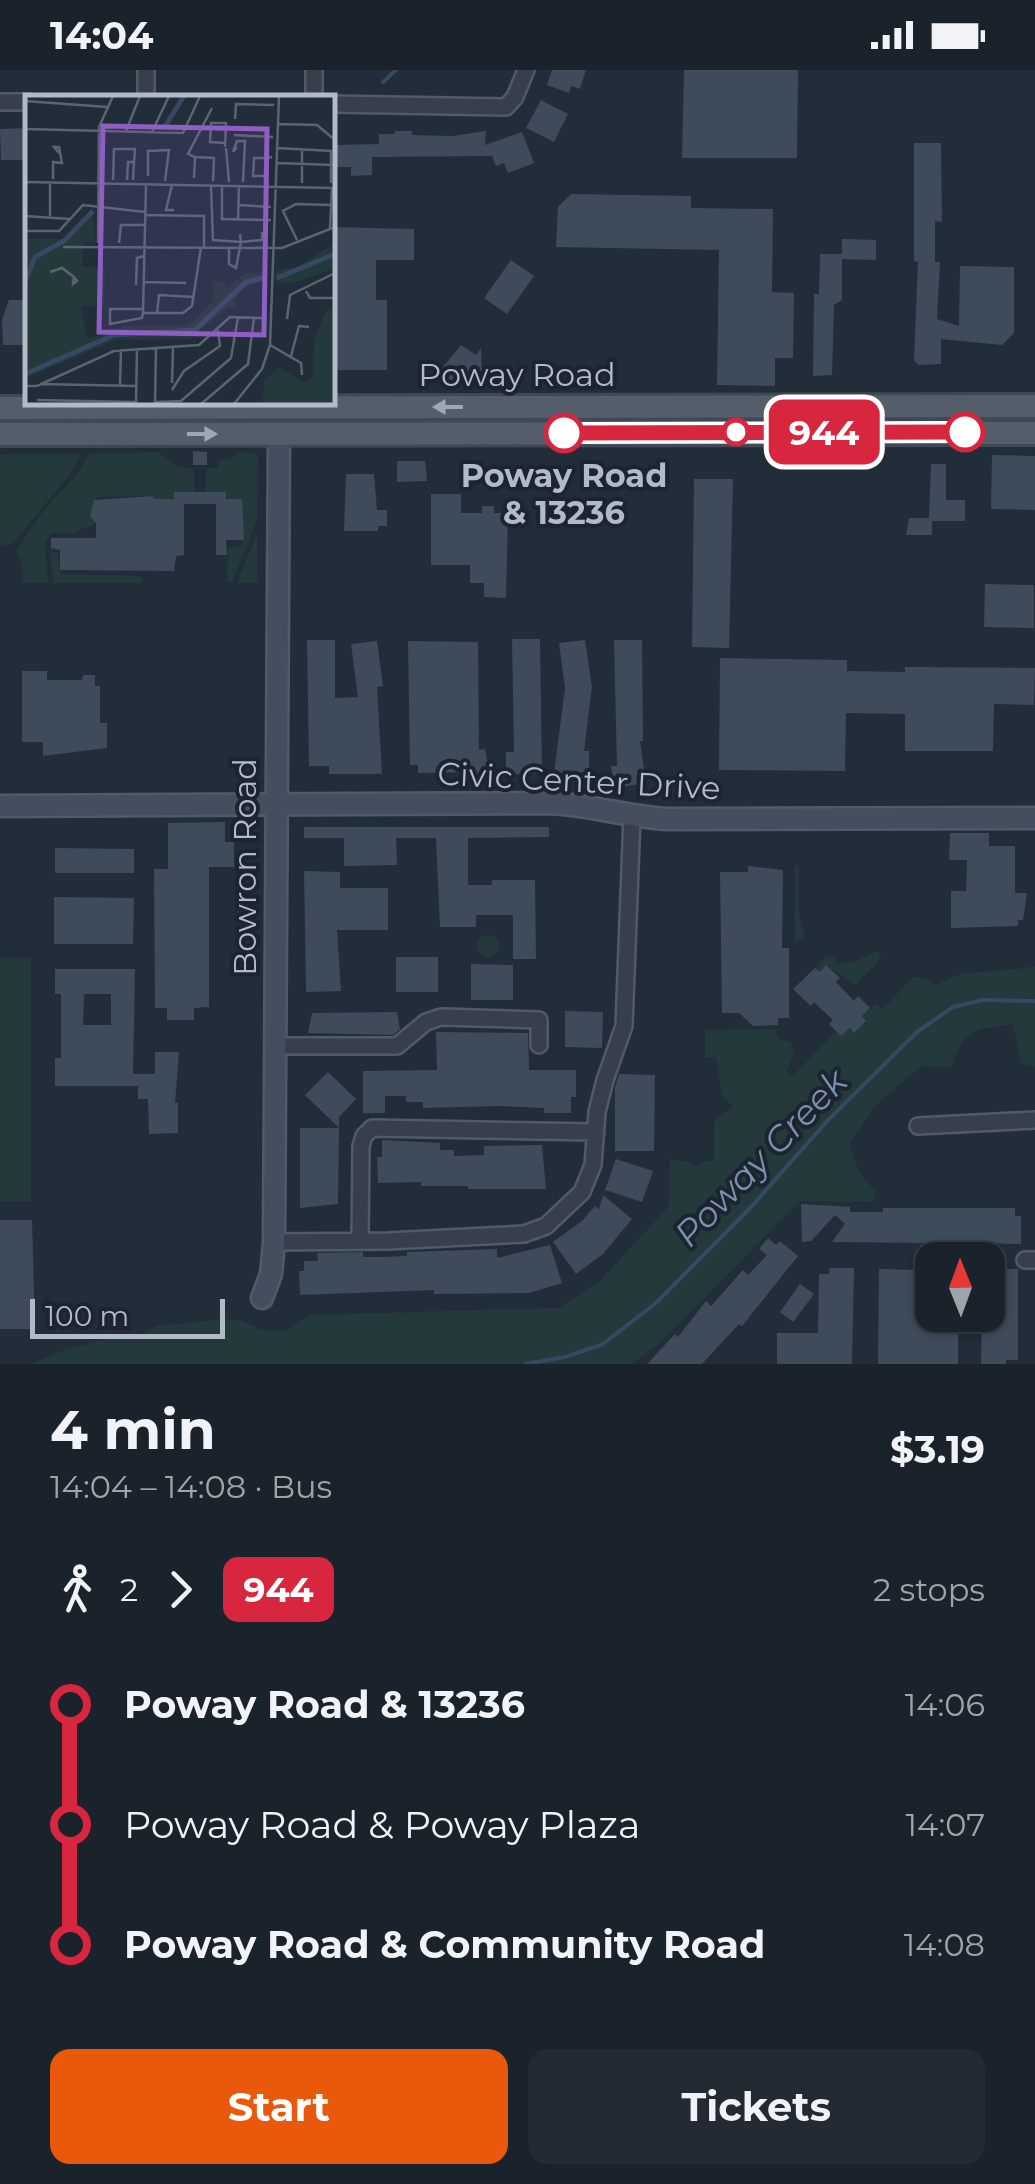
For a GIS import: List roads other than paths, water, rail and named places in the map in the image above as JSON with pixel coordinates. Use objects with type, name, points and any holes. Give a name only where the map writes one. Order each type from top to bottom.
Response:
[{"type":"main road","points":[[586,433],[594,419],[669,418],[698,406]]},
{"type":"main road","points":[[718,432],[760,421],[834,420],[842,418],[852,406]]},
{"type":"main road","name":"Poway Road","points":[[0,408],[1035,406]]},
{"type":"main road","points":[[279,434],[282,422],[342,418],[370,407]]},
{"type":"main road","points":[[328,434],[362,422],[399,420],[405,414],[404,407]]},
{"type":"main road","points":[[462,433],[492,421],[573,421],[580,416],[582,407]]},
{"type":"main road","points":[[76,433],[107,423],[155,420],[158,408]]},
{"type":"main road","name":"Poway Road","points":[[0,434],[1035,433]]},
{"type":"street","points":[[335,104],[506,107],[515,97],[526,70]]},
{"type":"street","name":"Bowron Road","points":[[262,1298],[271,1274],[274,1242],[279,434]]},
{"type":"street","name":"Civic Center Drive","points":[[0,806],[565,803],[632,817],[1035,818]]},
{"type":"street","points":[[274,1242],[524,1234],[546,1226],[573,1202],[589,1178],[604,1080],[624,1026],[632,817]]},
{"type":"street","points":[[275,1046],[397,1046],[434,1018],[543,1015],[540,1045]]},
{"type":"street","points":[[918,1126],[1035,1120]]},
{"type":"street","points":[[360,1242],[361,1146],[372,1128],[596,1132]]},
{"type":"waterway","points":[[383,82],[396,70]]},
{"type":"waterway","name":"Poway Creek","points":[[525,1364],[565,1357],[603,1344],[656,1303],[751,1207],[829,1119],[917,1032],[953,1007],[983,1000],[1035,1001]]},
{"type":"place","name":"Poway Road & 13236","points":[[564,433]]}]
